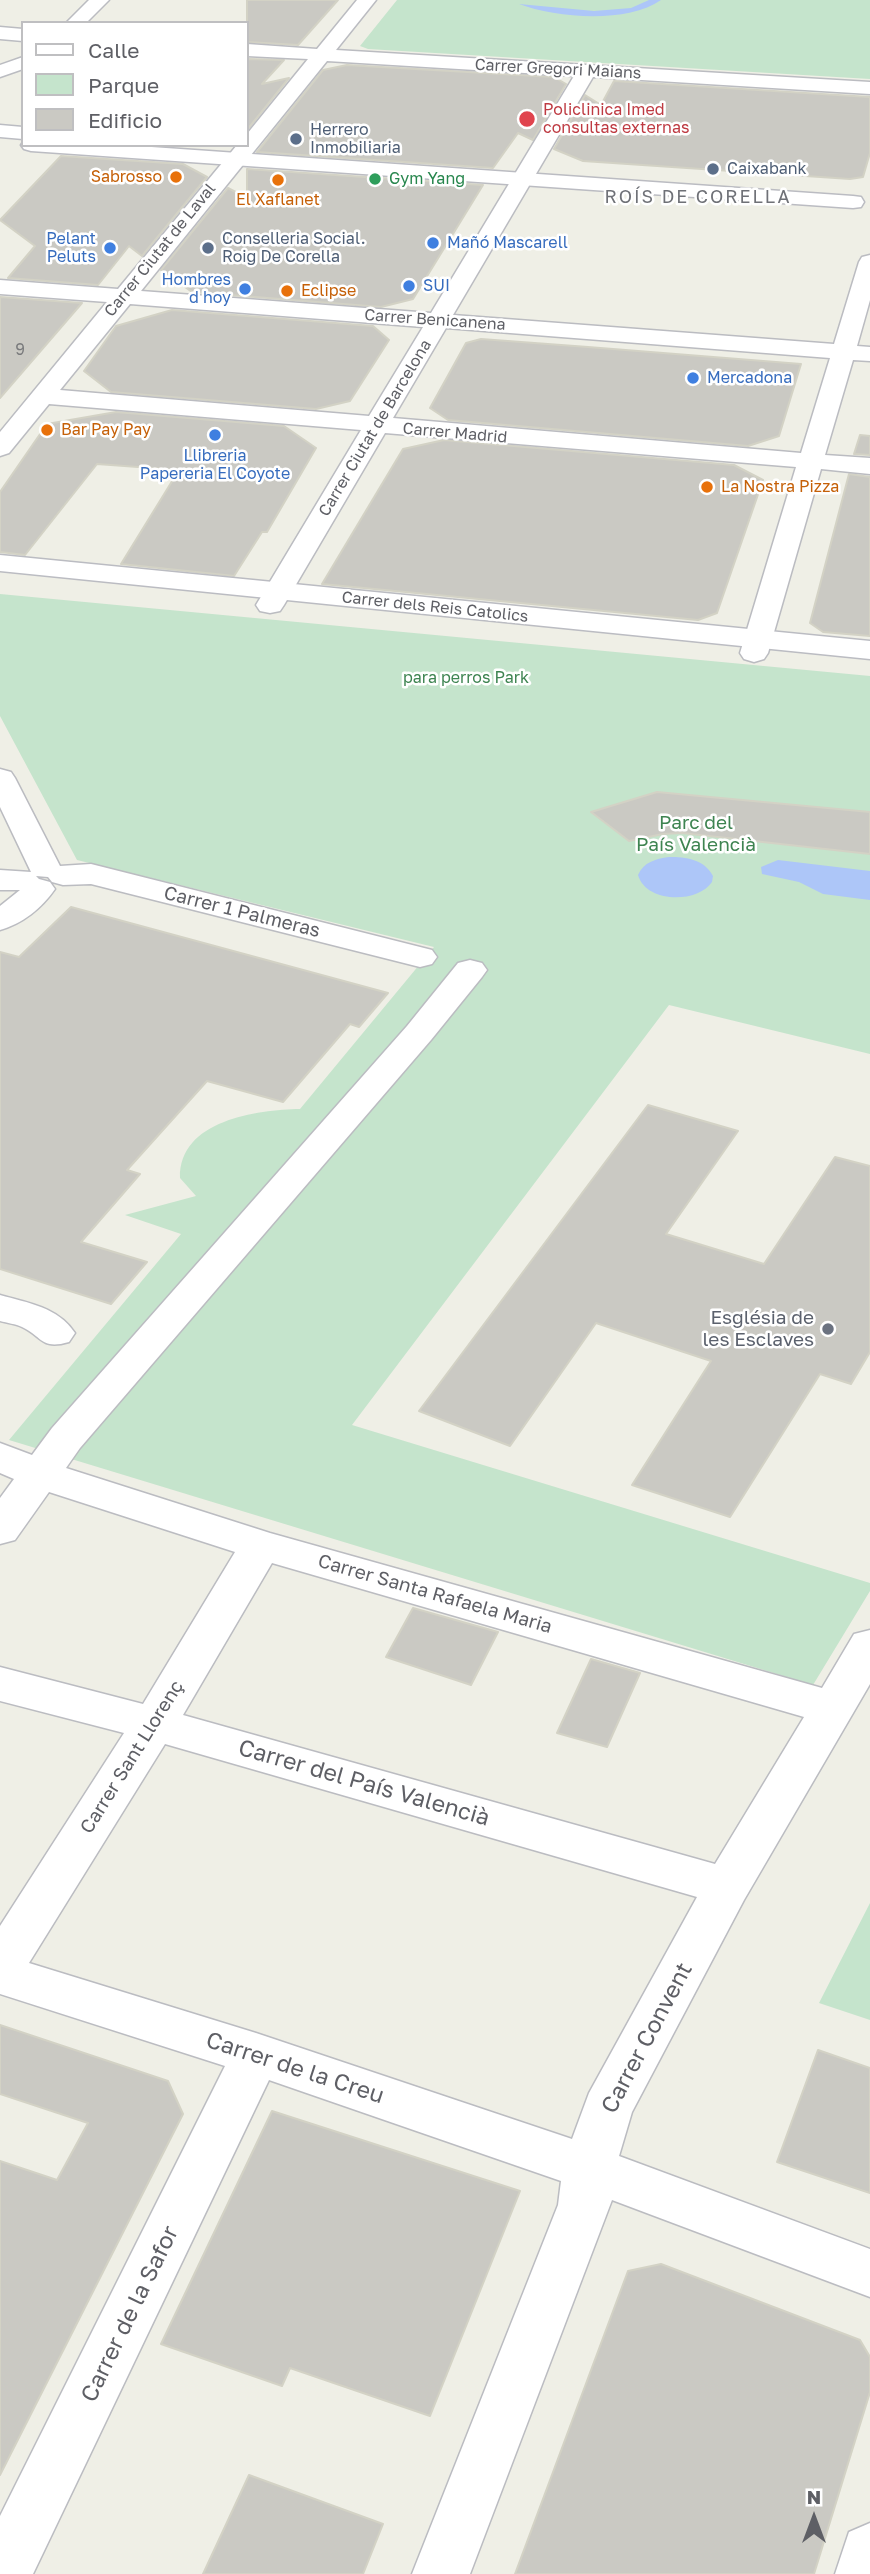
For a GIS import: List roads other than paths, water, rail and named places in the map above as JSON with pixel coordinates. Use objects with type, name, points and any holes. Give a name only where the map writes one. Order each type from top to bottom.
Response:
[{"type":"street","points":[[77,21],[100,0]]},
{"type":"street","name":"Carrer Ciutat de Laval","points":[[248,144],[366,0]]},
{"type":"street","points":[[0,33],[21,35]]},
{"type":"street","name":"Carrer Gregori Maians","points":[[248,50],[870,88]]},
{"type":"street","points":[[0,71],[21,64]]},
{"type":"street","name":"Carrer Ciutat de Barcelona","points":[[273,598],[378,426],[587,70]]},
{"type":"street","points":[[0,131],[21,132]]},
{"type":"street","points":[[0,143],[21,145]]},
{"type":"street","points":[[83,147],[240,153],[861,197]]},
{"type":"street","points":[[220,147],[240,153]]},
{"type":"street","name":"Carrer Ciutat de Laval","points":[[0,448],[245,147]]},
{"type":"street","points":[[756,646],[870,262]]},
{"type":"street","name":"Carrer Benicanena","points":[[0,287],[870,354]]},
{"type":"street","name":"Carrer Madrid","points":[[40,396],[870,466]]},
{"type":"street","name":"Carrer dels Reis Catolics","points":[[0,564],[273,598],[756,646],[870,663]]},
{"type":"street","name":"Carrer dels Reis Catolics","points":[[0,580],[273,598]]},
{"type":"street","name":"Carrer dels Reis Catolics","points":[[756,646],[870,650]]},
{"type":"street","points":[[0,778],[35,874],[19,908],[0,920]]},
{"type":"street","name":"Carrer 1 Palmeras","points":[[35,874],[91,874],[464,977],[75,1428],[39,1474]]},
{"type":"street","points":[[0,1308],[38,1319],[55,1333]]},
{"type":"street","name":"Carrer Santa Rafaela Maria","points":[[0,1457],[39,1474],[261,1545],[833,1708]]},
{"type":"street","points":[[0,1529],[39,1474]]},
{"type":"street","name":"Carrer Sant Llorenç","points":[[0,1968],[261,1545]]},
{"type":"street","name":"Carrer Convent","points":[[442,2574],[585,2205],[589,2166],[607,2109],[727,1886],[870,1646]]},
{"type":"street","name":"Carrer del País Valencià","points":[[0,1684],[153,1724],[727,1886]]},
{"type":"street","name":"Carrer de la Creu","points":[[0,1974],[256,2054],[589,2166],[870,2273]]},
{"type":"street","name":"Carrer de la Safor","points":[[2,2574],[256,2054]]},
{"type":"street","points":[[864,2574],[870,2552]]},
{"type":"water","points":[[649,0],[661,0],[647,8],[611,16],[552,13],[519,4],[594,11],[631,8]]},
{"type":"water","points":[[669,857],[700,863],[713,876],[712,882],[705,889],[684,897],[661,895],[651,891],[638,875],[650,862]]},
{"type":"water","points":[[778,860],[870,871],[870,900],[823,894],[799,882],[762,874],[761,867]]},
{"type":"place","name":"Policlinica Imed consultas externas","points":[[527,119]]},
{"type":"place","name":"Herrero Inmobiliaria","points":[[296,139]]},
{"type":"place","name":"Caixabank","points":[[713,169]]},
{"type":"place","name":"Sabrosso","points":[[176,177]]},
{"type":"place","name":"Gym Yang","points":[[375,179]]},
{"type":"place","name":"El Xaflanet","points":[[278,180]]},
{"type":"place","name":"Mañó Mascarell","points":[[433,243]]},
{"type":"place","name":"Pelant Peluts","points":[[110,248]]},
{"type":"place","name":"Conselleria Social. Roig De Corella","points":[[208,248]]},
{"type":"place","name":"SUI","points":[[409,286]]},
{"type":"place","name":"Hombres d hoy","points":[[245,289]]},
{"type":"place","name":"Eclipse","points":[[287,291]]},
{"type":"place","name":"Mercadona","points":[[693,378]]},
{"type":"place","name":"Bar Pay Pay","points":[[47,430]]},
{"type":"place","name":"Llibreria Papereria El Coyote","points":[[215,435]]},
{"type":"place","name":"La Nostra Pizza","points":[[707,487]]},
{"type":"place","name":"Església de les Esclaves","points":[[828,1329]]},
{"type":"district","name":"ROÍS DE CORELLA","points":[[698,197]]},
{"type":"park label","name":"para perros Park","points":[[466,678]]},
{"type":"park label","name":"Parc del País Valencià","points":[[696,834]]}]
